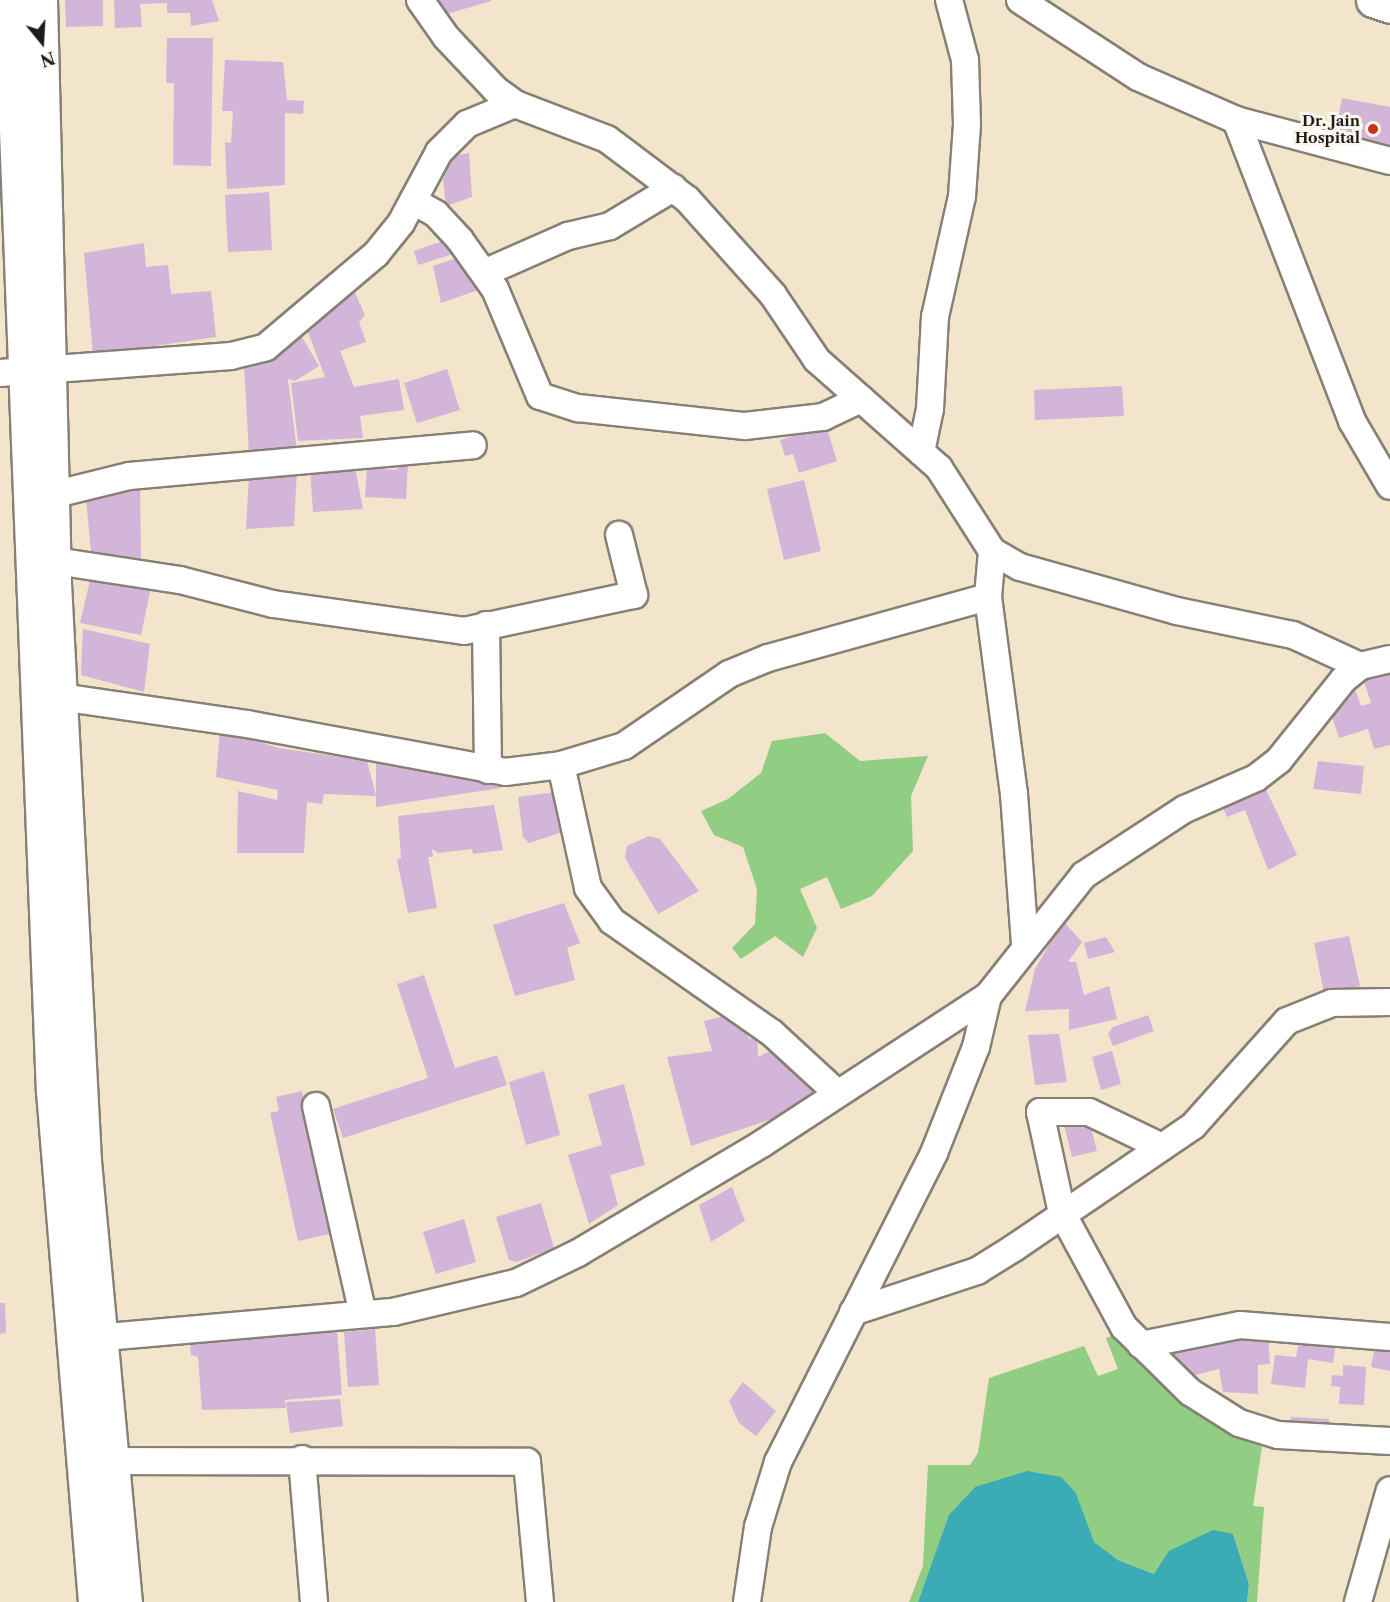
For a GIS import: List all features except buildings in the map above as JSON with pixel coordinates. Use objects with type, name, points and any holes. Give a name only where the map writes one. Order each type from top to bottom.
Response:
[{"type":"highway","points":[[11,0],[24,372],[42,559],[60,697],[84,1161],[87,1339]]},
{"type":"highway","points":[[40,0],[24,372],[52,495],[42,559],[53,1091],[87,1339],[98,1461],[125,1602]]},
{"type":"highway","points":[[1373,0],[1390,6]]},
{"type":"highway","points":[[95,1602],[98,1461]]},
{"type":"street","points":[[420,0],[446,37],[515,104],[607,139],[674,188],[773,294],[817,360],[939,468],[992,551],[1020,567],[1177,610],[1293,635],[1360,666]]},
{"type":"street","points":[[921,452],[930,409],[935,317],[962,196],[968,124],[965,60],[950,0]]},
{"type":"street","points":[[1020,0],[1138,77],[1236,120],[1390,161]]},
{"type":"street","points":[[24,372],[231,356],[266,347],[376,254],[413,201],[439,152],[467,124],[515,104]]},
{"type":"street","points":[[1236,120],[1352,421],[1390,486]]},
{"type":"street","points":[[484,273],[568,236],[610,226],[674,188]]},
{"type":"street","points":[[413,201],[436,214],[484,273],[540,396],[559,402],[658,419],[745,426],[823,417],[861,399]]},
{"type":"street","points":[[52,495],[129,476],[473,445]]},
{"type":"street","points":[[42,559],[180,580],[273,604],[464,631],[633,595],[619,535]]},
{"type":"street","points":[[992,551],[988,597],[1014,794],[1025,943]]},
{"type":"street","points":[[60,697],[247,724],[488,770],[561,765],[624,746],[729,674],[768,658],[988,597]]},
{"type":"street","points":[[486,625],[488,770]]},
{"type":"street","points":[[87,1339],[363,1314],[460,1300],[516,1283],[578,1253],[764,1143],[836,1092],[988,996],[1016,967],[1025,943],[1084,875],[1116,852],[1279,760],[1312,713],[1360,666],[1390,659]]},
{"type":"street","points":[[561,765],[588,888],[612,921],[772,1033],[836,1092]]},
{"type":"street","points":[[747,1602],[758,1527],[778,1462],[934,1153],[976,1047],[988,996]]},
{"type":"street","points":[[852,1312],[977,1271],[1193,1125],[1287,1021],[1332,1003],[1390,1002]]},
{"type":"street","points":[[316,1106],[363,1314]]},
{"type":"street","points":[[1162,1147],[1089,1112],[1040,1112],[1062,1214],[1124,1327],[1190,1392],[1239,1423],[1278,1435],[1390,1441]]},
{"type":"street","points":[[1141,1345],[1240,1325],[1390,1337]]},
{"type":"street","points":[[98,1461],[302,1459],[527,1462],[540,1602]]},
{"type":"street","points":[[302,1459],[314,1602]]},
{"type":"street","points":[[1358,1602],[1390,1490]]},
{"type":"green space","points":[[825,733],[860,761],[928,756],[911,796],[913,851],[872,896],[841,909],[827,877],[800,889],[817,928],[803,957],[775,936],[741,959],[732,948],[755,924],[757,889],[743,847],[714,835],[701,811],[728,799],[761,773],[772,741]]},
{"type":"green space","points":[[1117,1334],[1141,1366],[1179,1399],[1262,1447],[1253,1506],[1264,1507],[1257,1602],[1247,1602],[1249,1584],[1233,1534],[1170,1551],[1154,1574],[1118,1560],[1093,1542],[1076,1493],[975,1487],[950,1515],[918,1602],[909,1602],[923,1566],[928,1465],[970,1465],[978,1453],[989,1378],[1084,1346],[1098,1376],[1118,1369],[1106,1338]]},
{"type":"water","points":[[1027,1471],[1061,1477],[1076,1493],[1094,1542],[1118,1560],[1154,1574],[1169,1551],[1213,1530],[1233,1534],[1249,1584],[1247,1602],[918,1602],[949,1515],[975,1487]]},
{"type":"place","name":"Dr. Jain Hospital","points":[[1373,129]]}]
